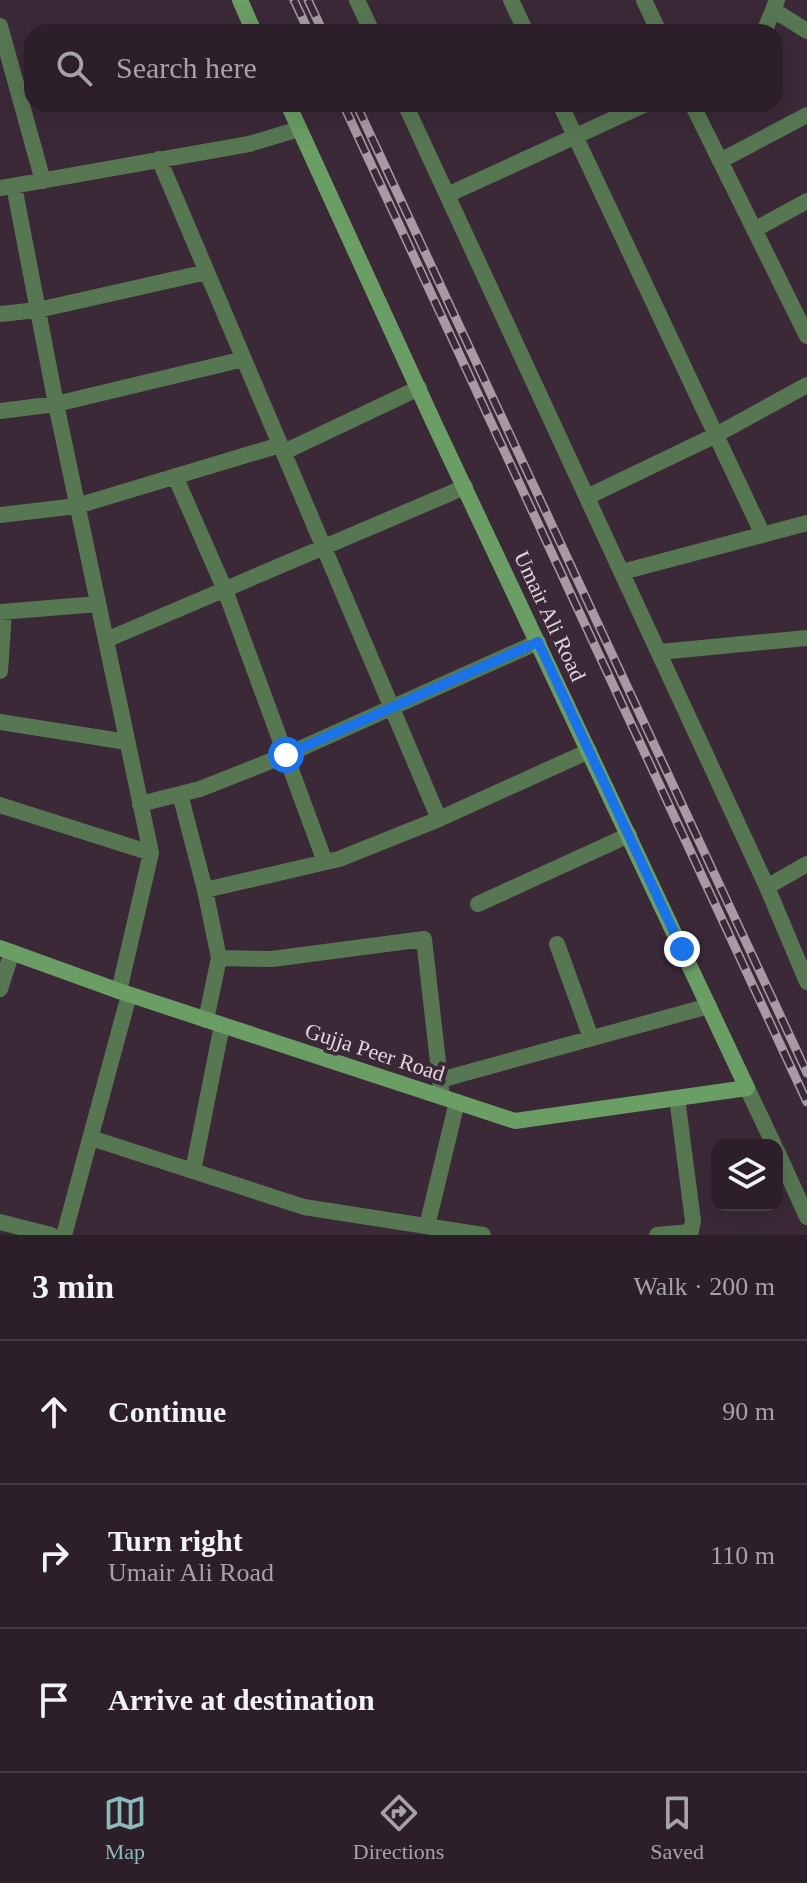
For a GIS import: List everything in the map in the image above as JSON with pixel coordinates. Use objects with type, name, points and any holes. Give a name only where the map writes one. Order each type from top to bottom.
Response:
[{"type":"street","points":[[240,0],[250,24]]},
{"type":"street","points":[[357,0],[368,24]]},
{"type":"street","points":[[511,0],[522,24]]},
{"type":"street","points":[[644,0],[655,24]]},
{"type":"street","points":[[776,6],[807,31]]},
{"type":"street","points":[[0,26],[43,181]]},
{"type":"street","name":"Umair Ali Road","points":[[292,112],[771,1139]]},
{"type":"street","points":[[409,112],[767,887],[807,982]]},
{"type":"street","points":[[564,112],[763,535]]},
{"type":"street","points":[[447,195],[629,112]]},
{"type":"street","points":[[696,112],[807,336]]},
{"type":"street","points":[[720,161],[807,115]]},
{"type":"street","points":[[64,1235],[91,1138],[124,993],[151,853],[38,310],[7,187],[249,144],[299,129]]},
{"type":"street","points":[[159,159],[439,819]]},
{"type":"street","points":[[754,230],[807,201]]},
{"type":"street","points":[[0,314],[38,310],[207,272]]},
{"type":"street","points":[[0,411],[56,404],[244,359]]},
{"type":"street","points":[[587,497],[716,435],[807,385]]},
{"type":"street","points":[[0,515],[77,506],[282,448],[419,388]]},
{"type":"street","points":[[175,476],[225,590],[325,862]]},
{"type":"street","points":[[106,640],[326,549],[465,487]]},
{"type":"street","points":[[622,572],[807,523]]},
{"type":"street","points":[[0,671],[2,612],[98,604]]},
{"type":"street","points":[[659,652],[807,638]]},
{"type":"street","points":[[140,804],[200,789],[286,755],[538,642]]},
{"type":"street","points":[[0,722],[127,742]]},
{"type":"street","points":[[205,890],[339,859],[439,819],[589,751]]},
{"type":"street","points":[[180,794],[219,958],[214,1022],[193,1171]]},
{"type":"street","points":[[0,805],[151,853]]},
{"type":"street","points":[[478,904],[629,835]]},
{"type":"street","points":[[767,887],[807,864]]},
{"type":"street","points":[[219,958],[272,959],[424,939],[447,1093],[427,1226]]},
{"type":"street","points":[[557,944],[591,1038]]},
{"type":"street","points":[[0,989],[6,950]]},
{"type":"street","name":"Gujja Peer Road","points":[[6,950],[124,993],[447,1093],[515,1121],[747,1088]]},
{"type":"street","points":[[447,1093],[591,1038],[709,1006]]},
{"type":"street","points":[[657,1235],[690,1234],[693,1221],[677,1098]]},
{"type":"street","points":[[91,1138],[304,1207],[483,1235]]},
{"type":"street","points":[[783,1164],[807,1217]]},
{"type":"street","points":[[0,1222],[51,1235]]},
{"type":"railway","points":[[294,0],[305,24]]},
{"type":"railway","points":[[308,0],[319,24]]},
{"type":"railway","points":[[347,112],[807,1102]]},
{"type":"railway","points":[[360,112],[807,1073]]},
{"type":"route","points":[[286,755],[538,642],[682,949]]}]
